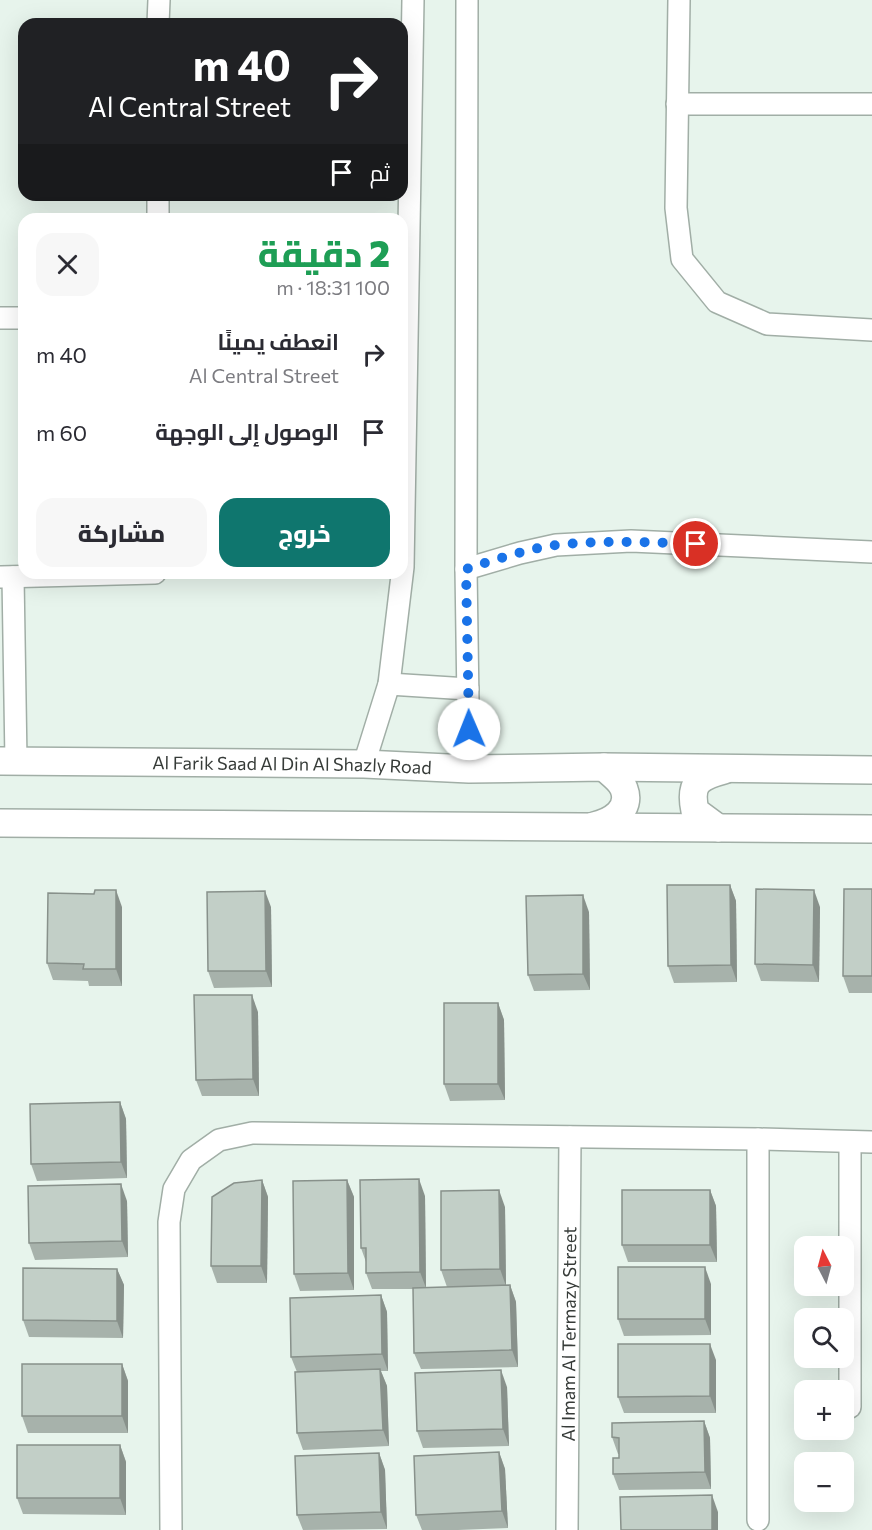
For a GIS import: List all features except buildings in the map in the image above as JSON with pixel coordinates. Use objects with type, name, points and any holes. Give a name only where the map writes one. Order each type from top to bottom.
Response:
[{"type":"street","points":[[158,18],[159,0]]},
{"type":"street","points":[[408,284],[413,0]]},
{"type":"street","points":[[467,0],[466,569],[469,769]]},
{"type":"street","points":[[679,0],[676,208],[682,259],[717,302],[767,324],[872,330]]},
{"type":"street","points":[[677,104],[872,104]]},
{"type":"street","points":[[0,318],[18,318]]},
{"type":"street","points":[[466,569],[555,545],[631,541],[872,552]]},
{"type":"street","points":[[6,577],[8,761]]},
{"type":"street","points":[[364,764],[389,684],[402,579]]},
{"type":"street","points":[[389,684],[468,689]]},
{"type":"street","name":"Al Farik Saad Al Din Al Shazly Road","points":[[8,761],[364,764],[469,769],[604,767],[872,770]]},
{"type":"street","points":[[593,826],[609,822],[622,810],[626,800],[624,788],[604,767]]},
{"type":"street","points":[[718,828],[695,812],[693,791],[696,783],[702,778],[729,769]]},
{"type":"street","points":[[0,824],[872,829]]},
{"type":"street","points":[[171,1530],[169,1222],[174,1189],[191,1160],[219,1140],[252,1133],[758,1138],[872,1142]]},
{"type":"street","name":"Al Imam Al Termazy Street","points":[[567,1530],[570,1137]]},
{"type":"street","points":[[758,1138],[758,1520]]},
{"type":"street","points":[[850,1142],[850,1380]]},
{"type":"route","points":[[469,729],[466,569],[555,545],[631,541],[696,544]]}]
